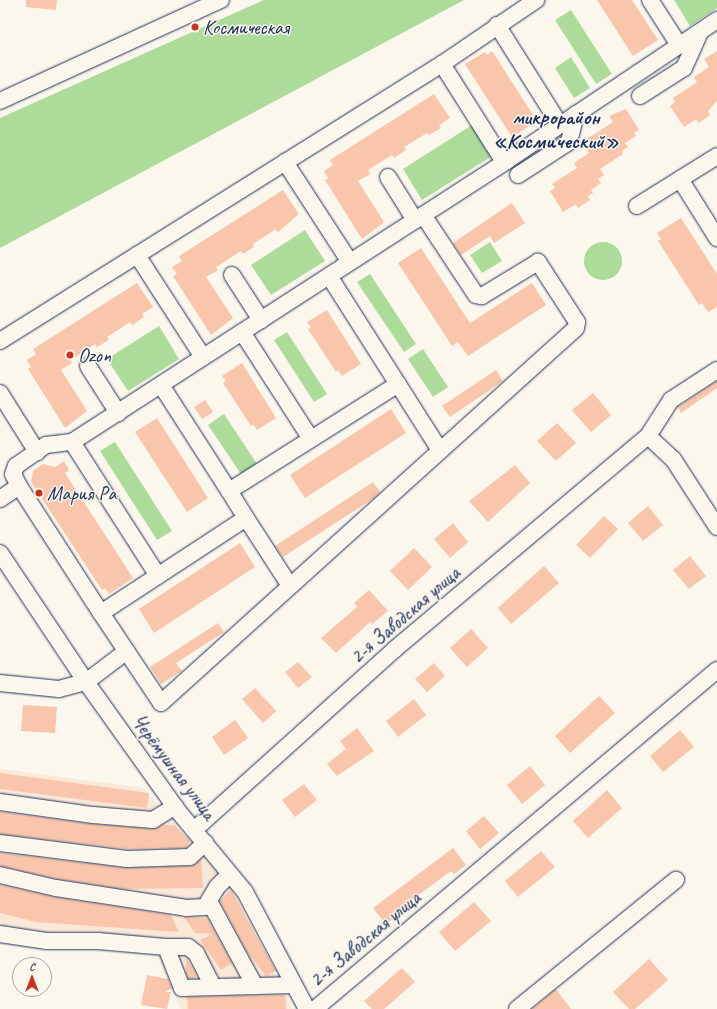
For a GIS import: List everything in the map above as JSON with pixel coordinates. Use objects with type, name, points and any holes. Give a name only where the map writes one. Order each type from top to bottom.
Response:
[{"type":"street","points":[[0,101],[222,0]]},
{"type":"street","points":[[0,341],[442,64],[497,25],[536,0]]},
{"type":"street","points":[[650,0],[679,45]]},
{"type":"street","points":[[388,177],[419,218],[476,295],[482,296],[538,262],[577,325],[161,703],[19,486],[14,478],[13,470],[51,443],[72,442],[118,413],[419,218],[717,20]]},
{"type":"street","points":[[497,25],[560,125]]},
{"type":"street","points":[[640,96],[684,68],[700,32]]},
{"type":"street","points":[[442,64],[504,162]]},
{"type":"street","points":[[518,175],[569,142],[576,114]]},
{"type":"street","points":[[637,206],[717,156]]},
{"type":"street","points":[[285,162],[350,262]]},
{"type":"street","points":[[680,180],[717,238]]},
{"type":"street","points":[[137,255],[203,357]]},
{"type":"street","points":[[232,275],[261,320]]},
{"type":"street","points":[[329,276],[440,450]]},
{"type":"street","points":[[242,332],[311,439]]},
{"type":"street","points":[[88,366],[118,413]]},
{"type":"street","name":"2-я Заводская улица","points":[[194,830],[395,649],[648,436],[671,400],[717,370]]},
{"type":"street","points":[[229,491],[398,384]]},
{"type":"street","points":[[161,385],[290,586]]},
{"type":"street","points":[[0,393],[37,452]]},
{"type":"street","points":[[648,436],[673,459],[717,527]]},
{"type":"street","points":[[72,442],[158,576]]},
{"type":"street","points":[[0,499],[19,486]]},
{"type":"street","points":[[101,613],[246,518]]},
{"type":"street","name":"Черёмушная улица","points":[[0,553],[86,682],[175,806],[245,892],[307,1009]]},
{"type":"street","points":[[0,683],[59,689],[86,682],[127,651]]},
{"type":"street","name":"2-я Заводская улица","points":[[315,1009],[717,670]]},
{"type":"street","points":[[0,802],[93,815],[153,820],[175,806]]},
{"type":"street","points":[[0,843],[127,860],[190,857],[205,843]]},
{"type":"street","points":[[0,875],[56,888],[186,908],[204,907],[217,888],[230,874]]},
{"type":"street","points":[[517,1009],[676,880]]},
{"type":"street","points":[[209,901],[255,986]]},
{"type":"street","points":[[0,934],[47,941],[98,941],[166,947],[188,947],[196,953],[213,987]]},
{"type":"street","points":[[166,947],[182,988],[294,985]]},
{"type":"shaded area","points":[[0,769],[143,788],[229,883],[293,1009],[181,1009],[157,954],[51,944],[0,928]]},
{"type":"green space","points":[[264,0],[464,0],[0,248],[0,118]]},
{"type":"green space","points":[[674,0],[717,0],[717,8],[690,26]]},
{"type":"green space","points":[[571,10],[612,74],[596,84],[555,20]]},
{"type":"green space","points":[[571,57],[590,88],[574,98],[555,68]]},
{"type":"green space","points":[[472,125],[492,156],[422,200],[403,169]]},
{"type":"green space","points":[[305,230],[325,261],[271,295],[251,265]]},
{"type":"green space","points":[[490,242],[502,261],[482,273],[470,255]]},
{"type":"green space","points":[[599,242],[607,242],[619,251],[622,261],[619,271],[613,277],[607,280],[599,280],[587,271],[584,265],[584,257],[593,245]]},
{"type":"green space","points":[[370,274],[416,344],[404,352],[357,282]]},
{"type":"green space","points":[[159,326],[179,359],[128,391],[107,359]]},
{"type":"green space","points":[[287,332],[327,394],[314,402],[274,340]]},
{"type":"green space","points":[[423,349],[448,387],[433,397],[408,359]]},
{"type":"green space","points":[[224,414],[257,464],[241,474],[208,425]]},
{"type":"green space","points":[[115,442],[172,531],[157,540],[100,451]]},
{"type":"building","points":[[26,0],[57,0],[56,10],[26,7]]},
{"type":"building","points":[[597,0],[632,0],[658,40],[633,56]]},
{"type":"building","points":[[492,51],[537,121],[512,137],[465,64],[485,52],[487,55]]},
{"type":"building","points":[[717,51],[717,101],[708,111],[710,115],[699,123],[696,119],[684,127],[670,106],[675,102],[673,98],[697,82],[694,77],[709,67],[704,59]]},
{"type":"building","points":[[434,94],[450,118],[439,125],[441,128],[429,135],[427,133],[404,147],[406,150],[394,158],[392,155],[368,170],[370,174],[358,181],[384,222],[362,239],[325,180],[328,178],[324,171],[333,165],[330,160]]},
{"type":"building","points":[[626,109],[639,130],[634,133],[636,136],[625,143],[628,147],[622,151],[623,154],[600,169],[604,175],[598,179],[601,183],[591,190],[593,193],[588,196],[590,200],[578,208],[576,204],[563,212],[550,191],[555,188],[552,184],[577,168],[574,163],[589,153],[584,145],[589,142],[587,139],[613,122],[609,116]]},
{"type":"building","points":[[283,190],[299,214],[278,232],[276,229],[253,244],[254,247],[243,254],[241,251],[216,267],[218,270],[206,277],[233,318],[211,335],[173,276],[177,274],[172,267],[182,261],[179,256]]},
{"type":"building","points":[[512,203],[525,223],[494,243],[490,236],[461,255],[453,243]]},
{"type":"building","points":[[681,218],[717,274],[717,307],[708,312],[702,303],[699,305],[658,241],[661,239],[657,233]]},
{"type":"building","points":[[421,248],[470,323],[532,283],[546,305],[468,356],[458,342],[452,346],[398,263]]},
{"type":"building","points":[[137,283],[153,307],[142,314],[144,317],[132,325],[130,322],[107,337],[109,340],[97,347],[95,344],[71,360],[72,363],[61,370],[87,411],[65,428],[28,369],[31,367],[27,360],[36,354],[33,349]]},
{"type":"building","points":[[327,310],[361,364],[342,376],[338,370],[336,372],[308,329],[311,328],[307,322]]},
{"type":"building","points":[[242,363],[276,418],[257,430],[253,424],[251,426],[223,383],[226,381],[222,376]]},
{"type":"building","points":[[496,370],[503,381],[450,417],[442,406]]},
{"type":"building","points":[[717,381],[717,388],[681,413],[678,407]]},
{"type":"building","points":[[593,393],[611,415],[591,432],[572,410]]},
{"type":"building","points":[[205,400],[213,412],[202,419],[194,407]]},
{"type":"building","points":[[391,409],[406,433],[305,498],[290,475]]},
{"type":"building","points":[[157,418],[208,498],[187,512],[135,432]]},
{"type":"building","points":[[557,423],[576,443],[556,461],[537,441]]},
{"type":"building","points":[[64,461],[69,470],[65,473],[133,578],[109,594],[105,588],[102,590],[31,482],[33,471],[43,464],[55,467]]},
{"type":"building","points":[[515,465],[530,483],[488,522],[469,501]]},
{"type":"building","points":[[373,482],[380,492],[374,498],[283,557],[275,546]]},
{"type":"building","points":[[648,506],[663,525],[643,541],[628,523]]},
{"type":"building","points":[[604,516],[618,529],[590,558],[576,545]]},
{"type":"building","points":[[453,523],[468,542],[450,558],[434,539]]},
{"type":"building","points":[[240,543],[255,567],[154,633],[139,609]]},
{"type":"building","points":[[414,548],[432,567],[408,590],[390,571]]},
{"type":"building","points":[[690,556],[706,576],[689,589],[673,570]]},
{"type":"building","points":[[544,566],[559,583],[511,624],[498,608]]},
{"type":"building","points":[[369,590],[388,611],[372,624],[370,622],[336,653],[321,638],[357,607],[354,603]]},
{"type":"building","points":[[218,623],[224,632],[176,663],[182,671],[161,684],[150,667]]},
{"type":"building","points":[[471,629],[488,648],[467,667],[450,648]]},
{"type":"building","points":[[298,662],[312,677],[298,688],[285,672]]},
{"type":"building","points":[[434,663],[445,676],[427,692],[415,679]]},
{"type":"building","points":[[255,688],[276,711],[263,723],[242,699]]},
{"type":"building","points":[[599,696],[615,713],[570,753],[555,736]]},
{"type":"building","points":[[414,699],[426,715],[398,737],[386,721]]},
{"type":"building","points":[[23,705],[57,707],[55,733],[21,731]]},
{"type":"building","points":[[235,720],[248,738],[224,755],[212,737]]},
{"type":"building","points":[[357,728],[374,751],[337,776],[327,764],[346,749],[340,741]]},
{"type":"building","points":[[680,730],[694,747],[663,772],[650,756]]},
{"type":"building","points":[[530,766],[545,785],[522,804],[507,785]]},
{"type":"building","points":[[0,773],[149,793],[147,808],[0,789]]},
{"type":"building","points":[[304,784],[317,800],[295,817],[282,800]]},
{"type":"building","points":[[607,790],[622,808],[588,838],[573,821]]},
{"type":"building","points":[[0,812],[92,824],[152,829],[163,825],[174,825],[190,841],[186,848],[127,849],[0,834]]},
{"type":"building","points":[[484,816],[499,833],[480,849],[466,831]]},
{"type":"building","points":[[453,848],[466,865],[454,874],[451,871],[409,902],[411,905],[386,924],[373,908]]},
{"type":"building","points":[[541,851],[555,867],[518,897],[505,881]]},
{"type":"building","points":[[0,853],[127,868],[190,866],[201,859],[203,888],[123,889],[58,879],[0,866]]},
{"type":"building","points":[[0,885],[54,897],[171,915],[179,932],[36,922],[0,913]]},
{"type":"building","points":[[231,890],[276,971],[266,976],[247,952],[220,901]]},
{"type":"building","points":[[474,902],[491,921],[455,951],[439,932]]},
{"type":"building","points":[[184,917],[207,918],[232,963],[221,970],[200,940],[213,934],[195,933]]},
{"type":"building","points":[[186,957],[197,976],[193,978],[188,978],[186,973]]},
{"type":"building","points":[[649,959],[668,980],[635,1009],[629,1009],[613,992]]},
{"type":"building","points":[[402,968],[415,982],[384,1009],[372,1009],[364,1001]]},
{"type":"building","points":[[147,975],[168,979],[172,988],[165,992],[171,992],[167,1009],[141,1005]]},
{"type":"building","points":[[556,989],[571,1009],[532,1009]]},
{"type":"building","points":[[285,995],[286,1009],[188,1009],[187,997]]},
{"type":"place","name":"Космическая","points":[[195,27]]},
{"type":"place","name":"Ozon","points":[[70,355]]},
{"type":"place","name":"Мария Ра","points":[[39,493]]},
{"type":"district","name":"микрорайон «Космический»","points":[[556,129]]}]
